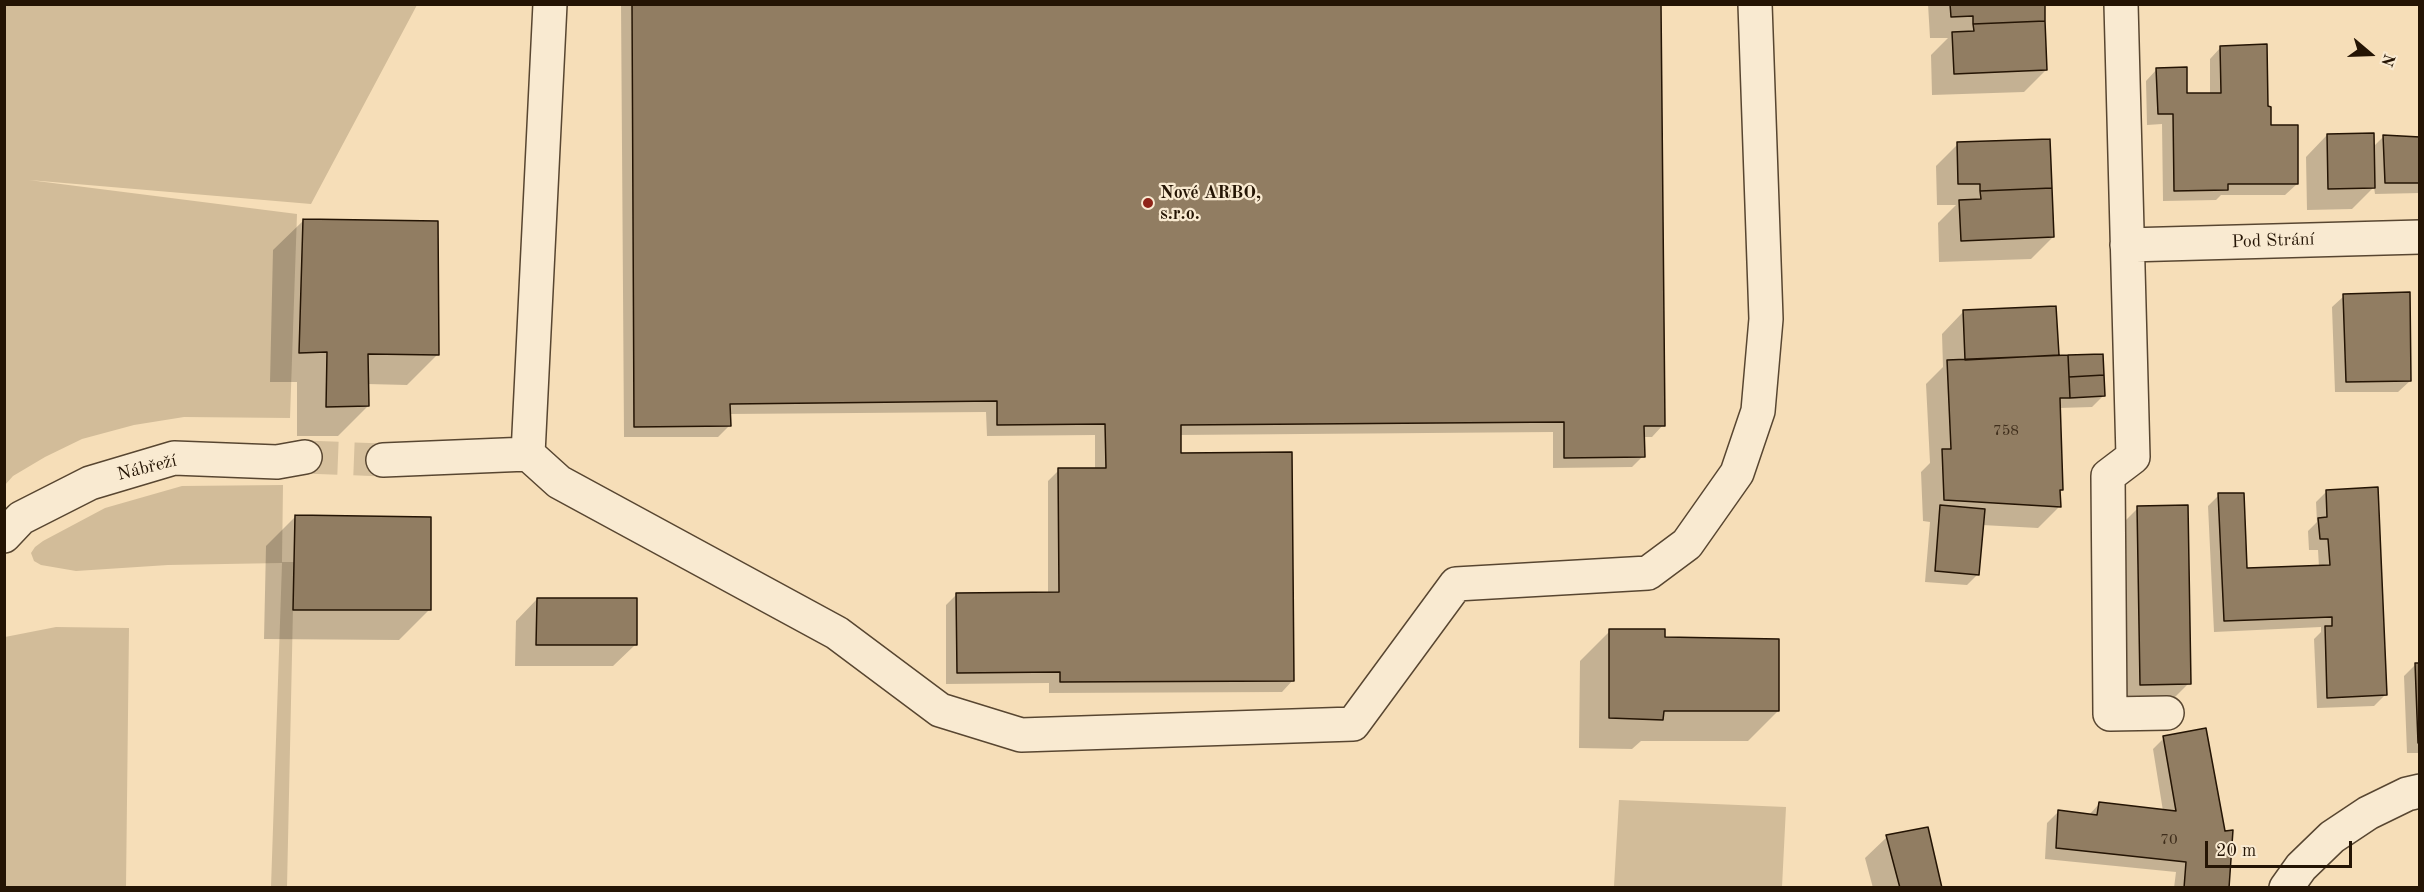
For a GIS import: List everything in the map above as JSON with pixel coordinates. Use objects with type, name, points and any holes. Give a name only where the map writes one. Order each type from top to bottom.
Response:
[{"type":"street","points":[[528,454],[550,4]]},
{"type":"street","points":[[383,460],[528,454],[559,482],[837,633],[940,710],[1021,735],[1353,724],[1456,584],[1648,573],[1687,544],[1737,473],[1758,411],[1766,319],[1755,4]]},
{"type":"street","points":[[2121,4],[2133,457],[2108,476],[2110,714],[2167,713]]},
{"type":"street","name":"Pod Strání","points":[[2127,245],[2420,237]]},
{"type":"street","name":"Nábřeží","points":[[4,536],[21,518],[90,483],[174,458],[277,462],[305,457]]},
{"type":"street","points":[[2286,888],[2301,867],[2332,837],[2368,813],[2407,794],[2420,791]]},
{"type":"shaded area","points":[[5,4],[417,5],[311,204],[29,180],[297,214],[290,418],[184,417],[134,425],[82,439],[13,476],[5,485]]},
{"type":"shaded area","points":[[283,485],[282,562],[294,562],[287,887],[271,887],[282,563],[168,565],[76,571],[41,565],[34,561],[31,553],[43,541],[105,508],[182,486]]},
{"type":"shaded area","points":[[56,627],[129,628],[126,887],[5,887],[5,637]]},
{"type":"shaded area","points":[[1619,800],[1786,807],[1782,887],[1614,886]]},
{"type":"building","name":"Nové ARBO, s.r.o.","points":[[632,4],[1661,4],[1665,426],[1644,426],[1645,457],[1564,458],[1564,422],[1181,425],[1181,453],[1292,452],[1294,681],[1060,682],[1060,672],[957,673],[956,593],[1059,592],[1058,468],[1106,468],[1105,424],[997,425],[997,401],[730,404],[731,426],[634,427]]},
{"type":"building","points":[[1950,4],[2045,4],[2045,21],[1973,24],[1973,16],[1951,17]]},
{"type":"building","points":[[2045,21],[2047,70],[1954,74],[1952,32],[1974,31],[1973,24]]},
{"type":"building","points":[[2267,44],[2268,106],[2271,107],[2271,125],[2298,125],[2298,184],[2228,184],[2228,190],[2174,191],[2173,114],[2158,114],[2156,68],[2187,67],[2187,93],[2221,93],[2220,46]]},
{"type":"building","points":[[2374,133],[2375,188],[2328,189],[2327,134]]},
{"type":"building","points":[[2383,135],[2420,137],[2420,183],[2385,183]]},
{"type":"building","points":[[2050,139],[2052,188],[1980,191],[1980,184],[1958,184],[1957,142]]},
{"type":"building","points":[[2052,188],[2054,237],[1961,241],[1959,200],[1981,199],[1980,191]]},
{"type":"building","points":[[303,219],[438,221],[439,355],[368,354],[369,406],[326,407],[327,352],[299,353]]},
{"type":"building","points":[[2410,292],[2411,381],[2346,382],[2343,294]]},
{"type":"building","points":[[2056,306],[2059,355],[1965,360],[1963,310]]},
{"type":"building","points":[[2103,354],[2104,375],[2069,377],[2068,355]]},
{"type":"building","points":[[2068,355],[2070,398],[2060,398],[2063,490],[2060,490],[2061,507],[1944,500],[1942,449],[1951,449],[1947,360]]},
{"type":"building","points":[[2104,375],[2105,396],[2070,398],[2069,377]]},
{"type":"building","points":[[2378,487],[2387,695],[2327,698],[2325,626],[2332,626],[2332,617],[2224,621],[2218,493],[2244,493],[2247,568],[2330,565],[2328,539],[2320,539],[2318,518],[2327,517],[2326,490]]},
{"type":"building","points":[[1940,505],[1985,509],[1979,575],[1935,571]]},
{"type":"building","points":[[2188,505],[2191,684],[2140,685],[2137,506]]},
{"type":"building","points":[[295,515],[431,517],[431,610],[293,610]]},
{"type":"building","points":[[537,598],[637,598],[637,645],[536,645]]},
{"type":"building","points":[[1609,629],[1665,629],[1665,637],[1779,639],[1779,711],[1664,711],[1663,720],[1609,718]]},
{"type":"building","points":[[2415,663],[2420,663],[2420,743],[2418,743]]},
{"type":"building","points":[[2206,728],[2225,831],[2233,830],[2229,888],[2184,888],[2186,862],[2056,848],[2058,810],[2097,815],[2099,802],[2176,811],[2163,736]]},
{"type":"building","points":[[1928,827],[1942,888],[1900,888],[1886,835]]},
{"type":"tunnel","points":[[305,457],[383,460]]},
{"type":"place","name":"Nové ARBO, s.r.o.","points":[[1148,203]]}]
